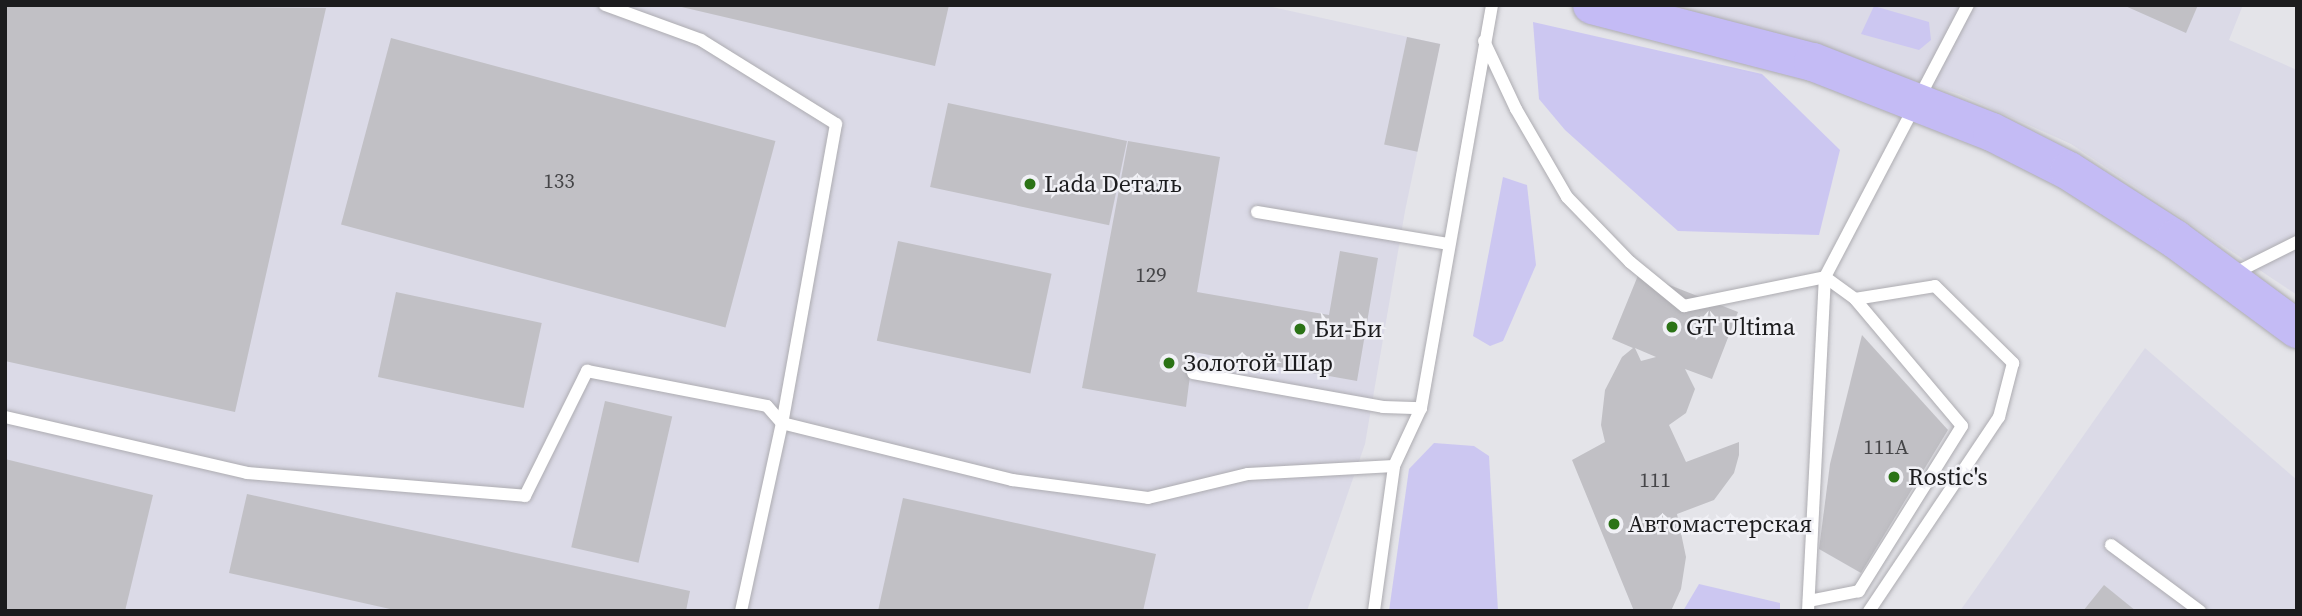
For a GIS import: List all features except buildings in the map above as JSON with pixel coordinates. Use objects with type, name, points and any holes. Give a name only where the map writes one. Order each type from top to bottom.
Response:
[{"type":"main road","points":[[1592,5],[1813,62],[1992,132],[2069,172],[2227,277],[2297,329]]},
{"type":"lane","points":[[605,5],[701,40],[836,124],[782,424],[741,611]]},
{"type":"lane","points":[[1374,611],[1394,466],[1421,408],[1483,41],[1492,5]]},
{"type":"lane","points":[[1483,41],[1516,109],[1567,197],[1630,262],[1684,306],[1825,277],[1855,299],[1962,426],[1859,591],[1808,606],[1825,277],[1968,5]]},
{"type":"lane","points":[[1257,212],[1449,244]]},
{"type":"lane","points":[[2227,277],[2297,242]]},
{"type":"lane","points":[[1855,299],[1935,286],[2013,363],[1999,417],[1869,611]]},
{"type":"lane","points":[[5,417],[247,473],[525,496],[587,371],[767,406],[782,424],[1013,480],[1148,498],[1248,474],[1394,466]]},
{"type":"lane","points":[[1193,373],[1383,407],[1421,408]]},
{"type":"lane","points":[[2111,545],[2200,611]]},
{"type":"shaded area","points":[[5,5],[1263,5],[1440,44],[1405,211],[1365,444],[1307,611],[5,611]]},
{"type":"shaded area","points":[[1640,5],[2243,5],[2229,40],[2297,70],[2297,295],[2071,144],[1959,94],[1759,34]]},
{"type":"shaded area","points":[[1874,6],[1929,22],[1931,40],[1919,50],[1861,34]]},
{"type":"shaded area","points":[[1533,22],[1762,74],[1840,150],[1819,235],[1678,231],[1565,130],[1539,99]]},
{"type":"shaded area","points":[[1503,177],[1527,185],[1536,265],[1503,341],[1490,346],[1473,336]]},
{"type":"shaded area","points":[[2145,348],[2297,480],[2297,611],[1960,611]]},
{"type":"shaded area","points":[[1434,443],[1474,446],[1489,456],[1498,611],[1389,611],[1409,469]]},
{"type":"shaded area","points":[[1699,584],[1780,603],[1780,611],[1683,611]]},
{"type":"place","name":"Lada Dеталь","points":[[1030,184]]},
{"type":"place","name":"GT Ultima","points":[[1672,327]]},
{"type":"place","name":"Би-Би","points":[[1300,329]]},
{"type":"place","name":"Золотой Шар","points":[[1169,363]]},
{"type":"place","name":"Rostic's","points":[[1894,477]]},
{"type":"place","name":"Автомастерская","points":[[1614,524]]}]
